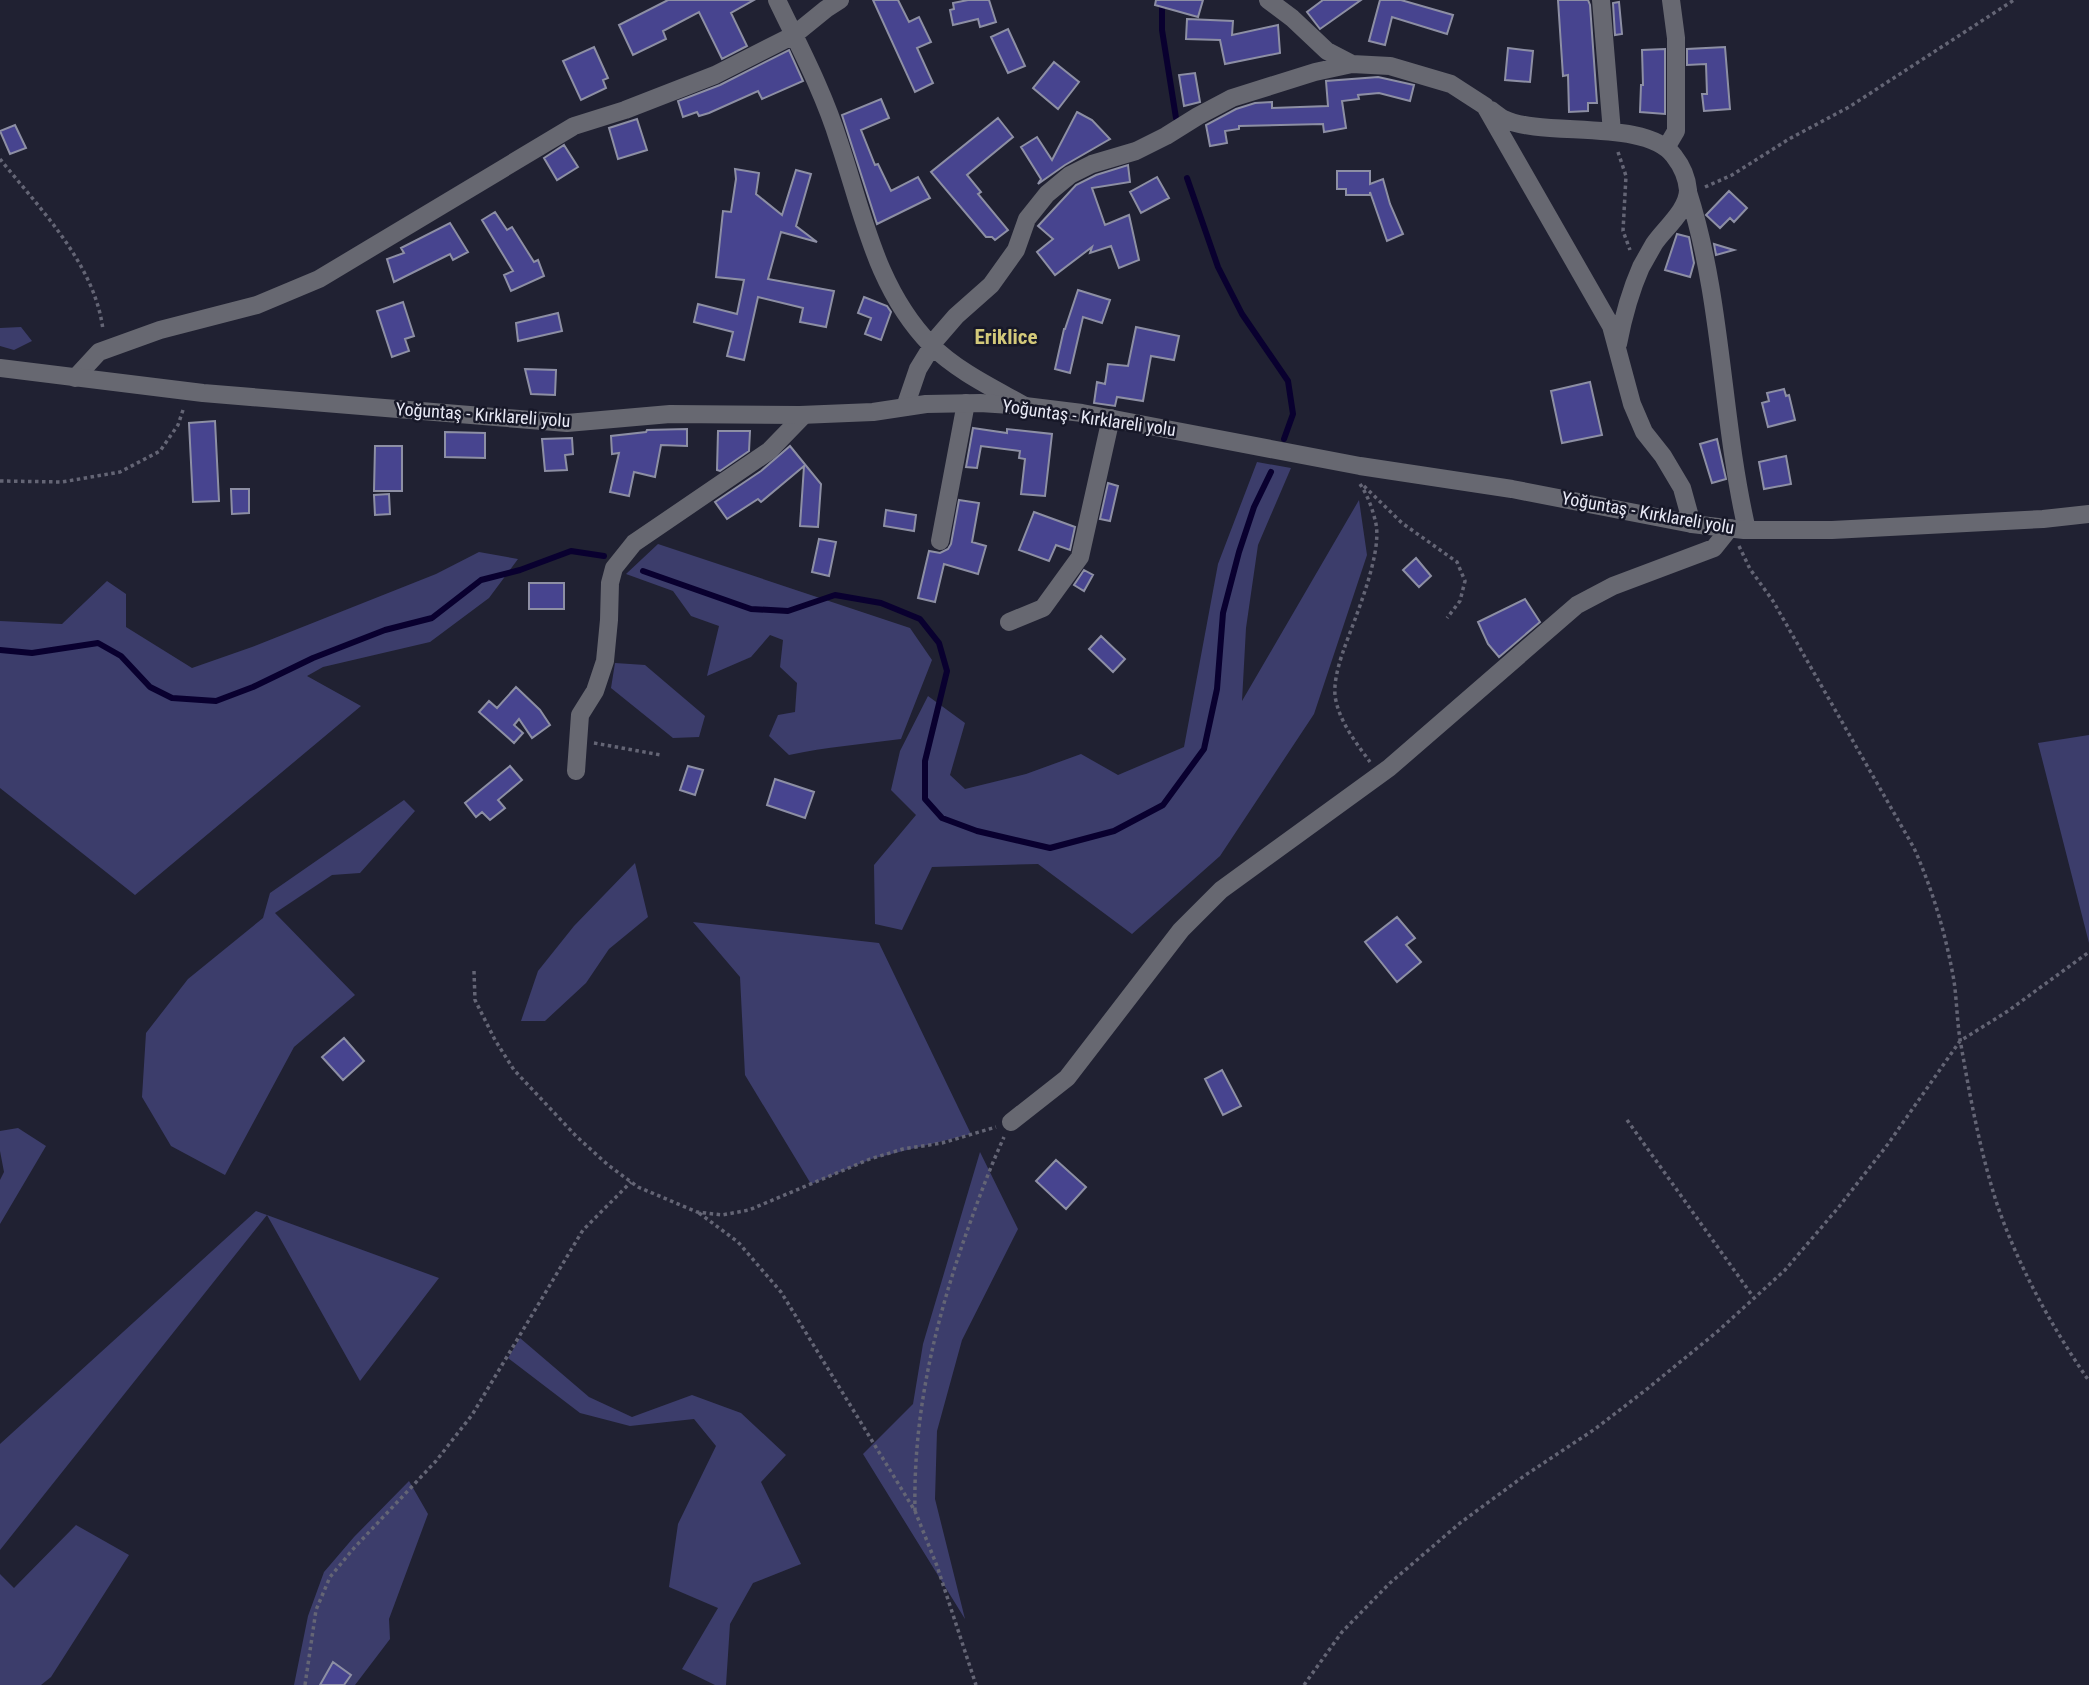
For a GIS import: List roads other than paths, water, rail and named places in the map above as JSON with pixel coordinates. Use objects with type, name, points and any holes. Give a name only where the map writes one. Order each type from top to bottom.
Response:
[{"type":"street","points":[[777,0],[839,140],[880,267],[906,317],[932,346],[962,370],[1025,406]]},
{"type":"street","points":[[75,378],[99,352],[160,330],[257,305],[319,279],[574,126],[625,110],[715,75],[794,35],[840,0]]},
{"type":"street","points":[[1268,0],[1327,51],[1352,64]]},
{"type":"street","points":[[1601,0],[1612,132]]},
{"type":"street","points":[[1666,148],[1676,131],[1676,38],[1671,0]]},
{"type":"street","points":[[905,407],[918,369],[932,346],[956,316],[991,285],[1016,250],[1027,219],[1048,194],[1070,176],[1092,164],[1146,146],[1232,98],[1315,72],[1352,64],[1390,66],[1451,84],[1504,119],[1521,124],[1612,132],[1652,141],[1666,148],[1681,166],[1700,231],[1722,356],[1739,529],[1714,548],[1613,586],[1577,606],[1379,775],[1221,890],[1181,930],[1067,1078],[1011,1122]]},
{"type":"street","points":[[1485,106],[1611,326],[1632,404],[1644,432],[1663,456],[1682,488],[1692,524]]},
{"type":"street","points":[[1618,348],[1622,323],[1639,275],[1655,243],[1678,216],[1688,192]]},
{"type":"street","name":"Yoğuntaş - Kırklareli yolu","points":[[0,368],[189,391],[568,423],[670,414],[804,415],[873,412],[926,404],[1025,406],[1111,418],[1360,466],[1512,489],[1692,524],[1739,529],[1845,529],[2043,519],[2089,514]]},
{"type":"street","points":[[940,541],[966,403]]},
{"type":"street","points":[[576,771],[580,715],[595,691],[605,661],[610,583],[614,568],[634,543],[769,452],[804,415]]},
{"type":"street","points":[[1009,622],[1043,608],[1080,557],[1111,418]]},
{"type":"waterway","points":[[1162,0],[1162,30],[1176,118]]},
{"type":"waterway","points":[[1187,178],[1218,267],[1242,314],[1288,381],[1293,414],[1284,439]]},
{"type":"waterway","points":[[643,571],[751,609],[788,611],[835,595],[881,603],[920,619],[939,643],[947,671],[925,761],[925,799],[942,818],[977,831],[1050,848],[1114,831],[1163,805],[1204,749],[1217,689],[1223,613],[1254,507],[1271,472]]},
{"type":"waterway","points":[[0,650],[32,653],[98,643],[121,656],[150,687],[172,698],[216,701],[385,630],[432,618],[481,580],[520,570],[571,551],[604,556]]},
{"type":"district","name":"Eriklice","points":[[1006,337]]}]
